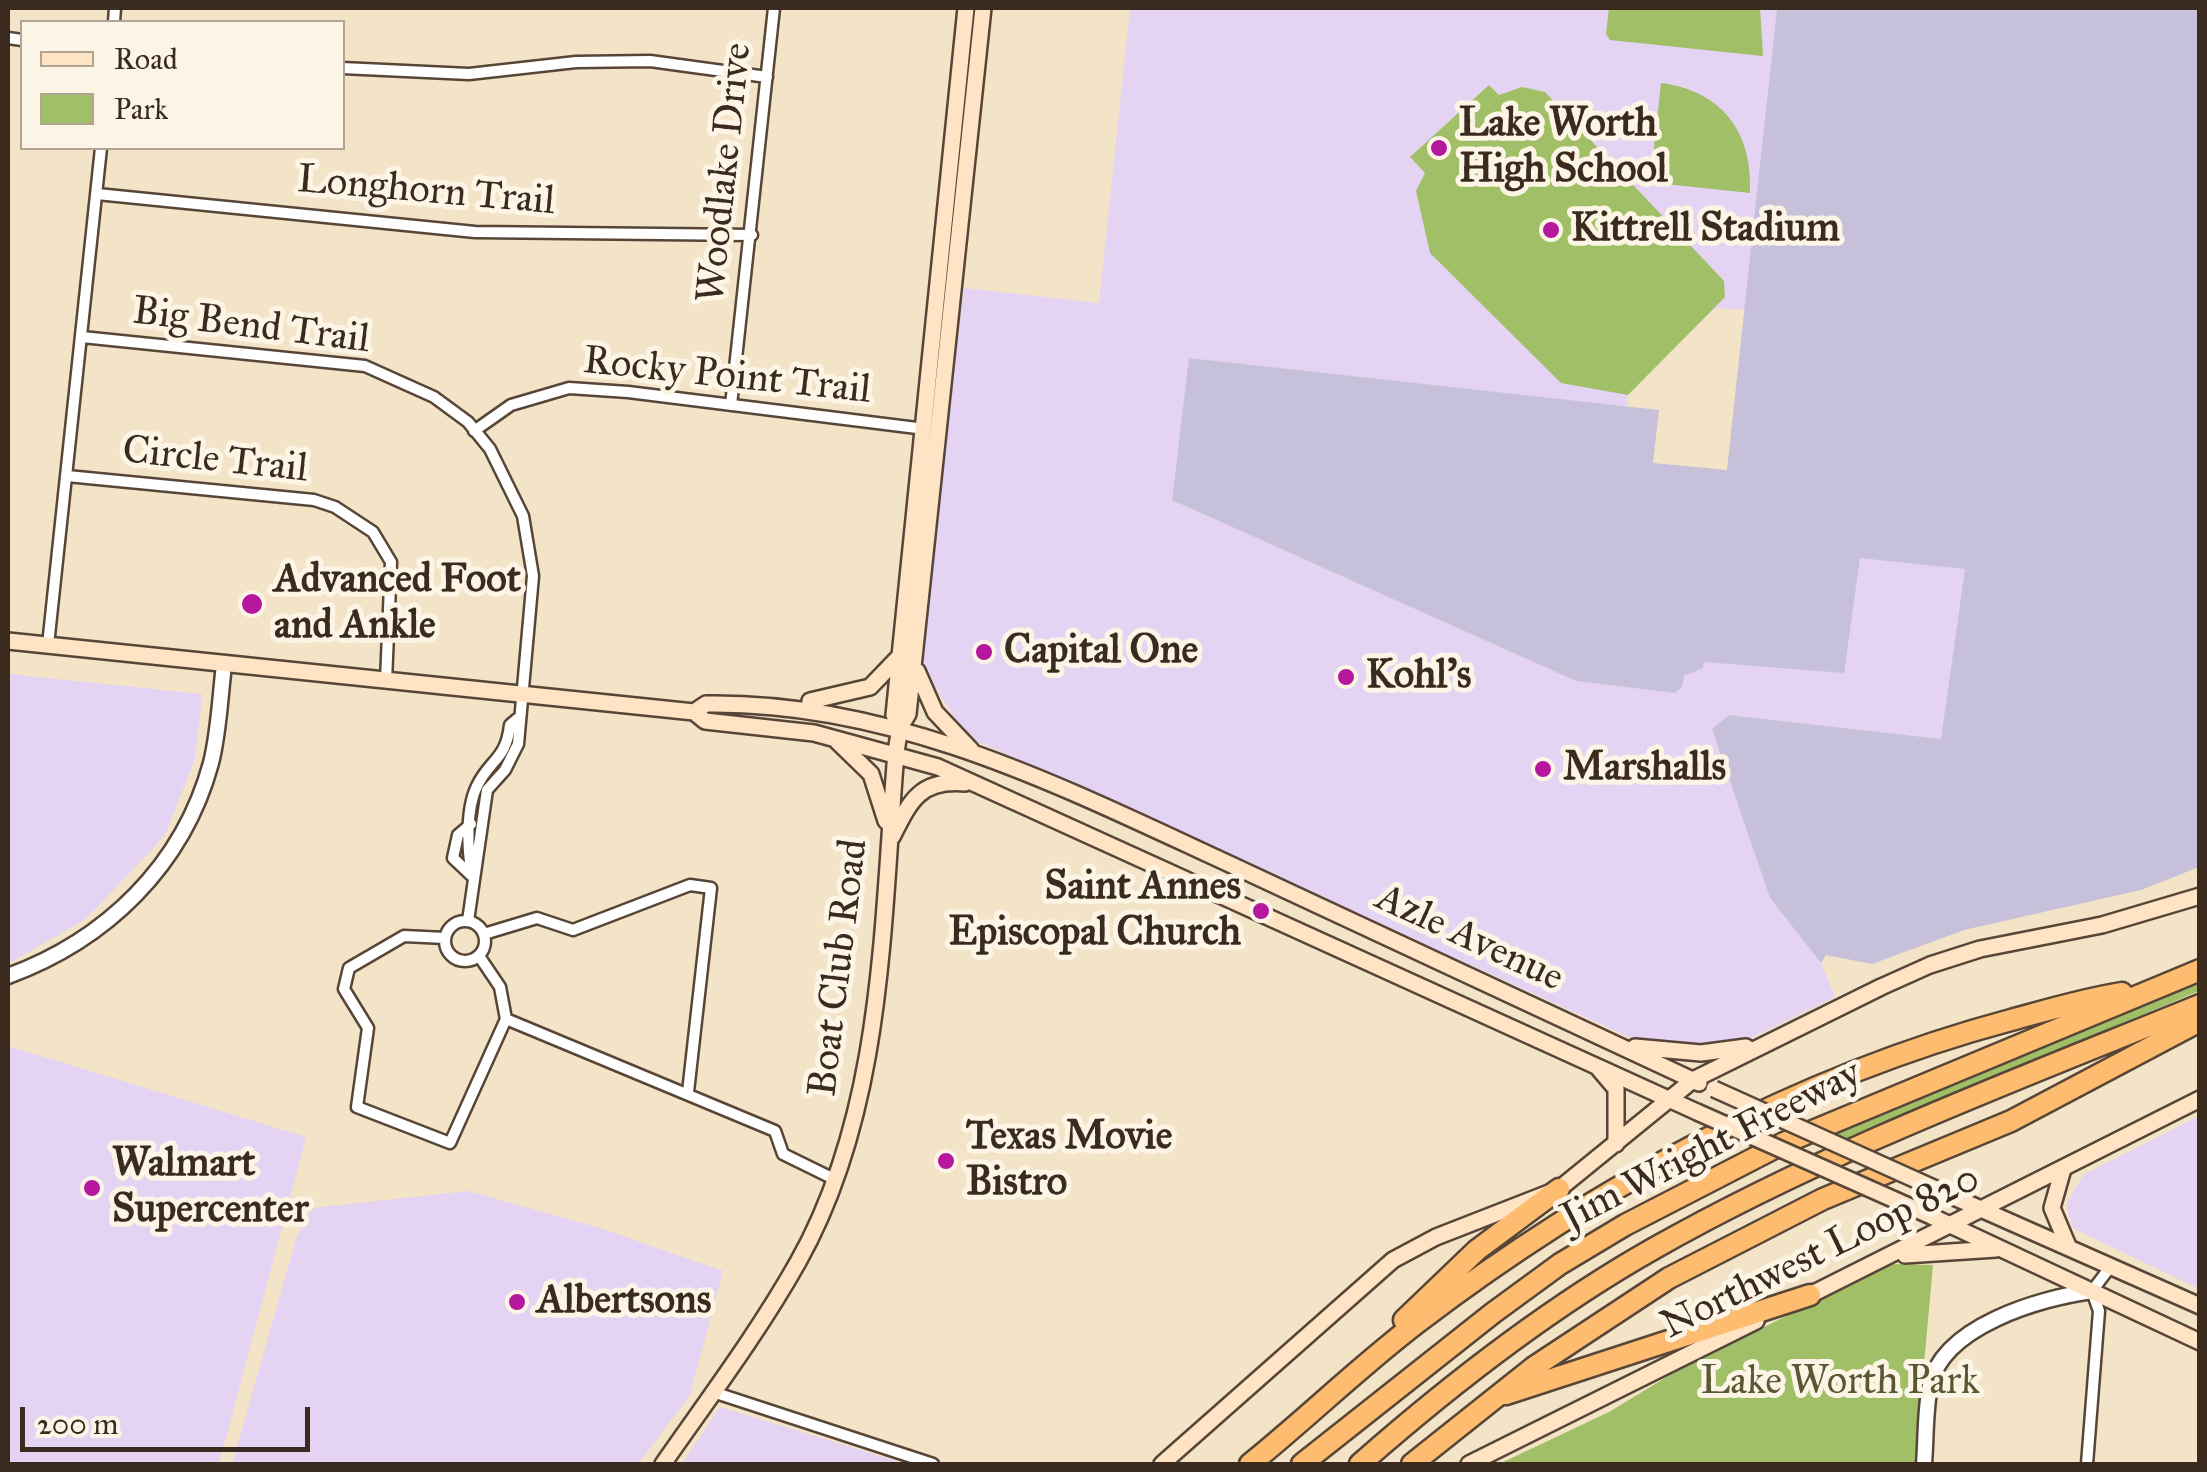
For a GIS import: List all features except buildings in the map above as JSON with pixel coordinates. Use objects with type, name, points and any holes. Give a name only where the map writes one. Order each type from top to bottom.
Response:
[{"type":"highway","name":"Jim Wright Freeway","points":[[1302,1464],[1493,1313],[1625,1225],[1784,1143],[2200,970]]},
{"type":"highway","points":[[1352,1374],[1544,1232],[1728,1130],[1885,1060],[1977,1029],[2098,996],[2144,994]]},
{"type":"highway","name":"Jim Wright Freeway","points":[[1360,1464],[1450,1386],[1523,1332],[1652,1249],[1791,1177],[2200,1004]]},
{"type":"highway","points":[[1412,1464],[1490,1400],[1624,1306],[1766,1226],[2011,1121],[2200,1021]]},
{"type":"highway","points":[[1250,1464],[1352,1374],[1464,1262],[1559,1188]]},
{"type":"highway","points":[[1490,1400],[1810,1295]]},
{"type":"main road","name":"Boat Club Road","points":[[907,657],[966,8]]},
{"type":"main road","name":"Boat Club Road","points":[[663,1464],[799,1261],[855,1118],[870,1041],[900,728],[894,715],[907,657],[983,8]]},
{"type":"main road","name":"Azle Avenue","points":[[8,641],[694,712],[705,720],[834,738],[896,752],[978,784],[1206,886],[1667,1099],[2005,1249],[2200,1342]]},
{"type":"main road","points":[[756,703],[824,700],[858,693],[876,684],[907,657],[928,701],[974,752]]},
{"type":"main road","name":"Azle Avenue","points":[[694,712],[706,704],[756,703],[854,715],[974,752],[1217,859],[1714,1090],[2200,1306]]},
{"type":"main road","points":[[834,738],[871,774],[886,823],[888,845]]},
{"type":"main road","name":"Azle Avenue","points":[[888,845],[910,798],[921,789],[937,783],[978,784]]},
{"type":"main road","points":[[1137,856],[1151,829]]},
{"type":"main road","points":[[1206,886],[1217,859]]},
{"type":"main road","points":[[1162,1464],[1393,1260],[1436,1237],[1559,1188],[1693,1080],[1755,1046],[1930,965],[1980,950],[2102,926],[2200,896]]},
{"type":"main road","points":[[1620,1045],[1701,1053],[1755,1046]]},
{"type":"main road","points":[[1597,1066],[1616,1089],[1616,1144]]},
{"type":"main road","name":"Northwest Loop 820","points":[[1470,1464],[1954,1226],[2200,1099]]},
{"type":"main road","points":[[2064,1169],[2052,1208],[2068,1246]]},
{"type":"main road","points":[[1886,1258],[1940,1250],[2005,1249]]},
{"type":"street","name":"Woodlake Drive","points":[[731,404],[774,8]]},
{"type":"street","points":[[345,68],[469,74],[576,62],[650,61],[767,78]]},
{"type":"street","points":[[48,645],[101,150]]},
{"type":"street","name":"Longhorn Trail","points":[[96,194],[475,232],[752,234]]},
{"type":"street","name":"Big Bend Trail","points":[[82,338],[365,366],[434,398],[474,431],[503,470],[528,530],[533,576],[517,720],[518,744],[487,790],[477,822]]},
{"type":"street","name":"Rocky Point Trail","points":[[474,431],[511,405],[569,388],[925,429]]},
{"type":"street","name":"Circle Trail","points":[[67,476],[314,500],[360,522],[385,547],[392,562],[386,681]]},
{"type":"street","points":[[8,976],[66,950],[106,923],[168,856],[193,814],[212,761],[224,665]]},
{"type":"street","points":[[472,876],[452,858],[458,835],[477,822]]},
{"type":"street","points":[[468,921],[477,822]]},
{"type":"street","points":[[484,934],[537,918],[573,930],[690,886],[711,888],[688,1092]]},
{"type":"street","points":[[468,921],[484,934]]},
{"type":"street","points":[[468,921],[450,926],[444,938],[447,950],[456,959],[478,956]]},
{"type":"street","points":[[478,956],[484,934]]},
{"type":"street","points":[[444,938],[404,936],[350,968],[344,989],[368,1028],[357,1107],[450,1143],[506,1019],[500,987],[478,956]]},
{"type":"street","points":[[506,1019],[688,1092],[774,1132],[783,1154],[834,1178]]},
{"type":"street","points":[[1924,1464],[1930,1384],[1940,1361],[1981,1328],[2068,1294],[2092,1291],[2111,1266]]},
{"type":"street","points":[[2087,1464],[2099,1311],[2092,1291]]},
{"type":"street","points":[[713,1392],[933,1464]]},
{"type":"shaded area","points":[[1130,8],[1777,8],[1746,310],[1715,308],[1628,394],[1628,407],[1190,358],[1172,500],[1576,681],[1675,693],[1684,676],[1702,668],[1704,662],[1860,557],[1966,569],[1941,739],[1729,715],[1712,729],[1770,898],[1821,963],[1835,997],[1743,1042],[1693,1046],[1629,1037],[977,741],[961,727],[931,681],[921,654],[964,288],[1099,303]]},
{"type":"shaded area","points":[[1777,8],[2199,8],[2199,867],[2141,890],[1964,930],[1872,964],[1826,955],[1821,963],[1770,898],[1712,729],[1729,715],[1941,739],[1965,569],[1860,558],[1844,673],[1704,662],[1703,668],[1684,676],[1682,687],[1675,693],[1576,681],[1172,500],[1189,358],[1659,410],[1653,463],[1727,470]]},
{"type":"shaded area","points":[[8,674],[202,694],[195,759],[165,835],[87,918],[8,964]]},
{"type":"shaded area","points":[[8,1046],[306,1137],[219,1464],[8,1464]]},
{"type":"shaded area","points":[[2199,1116],[2199,1289],[2073,1228],[2066,1205],[2083,1175]]},
{"type":"shaded area","points":[[468,1191],[600,1228],[723,1271],[690,1395],[638,1464],[232,1464],[297,1236],[312,1208]]},
{"type":"shaded area","points":[[720,1407],[906,1464],[682,1464]]},
{"type":"green space","points":[[1609,8],[1760,8],[1763,56],[1610,40],[1606,34]]},
{"type":"green space","points":[[1661,83],[1701,95],[1730,118],[1746,151],[1750,193],[1656,183],[1651,176]]},
{"type":"green space","name":"Kittrell Stadium","points":[[1489,85],[1499,95],[1522,87],[1545,92],[1724,281],[1725,297],[1628,395],[1561,383],[1430,253],[1416,191],[1425,173],[1410,157]]},
{"type":"green space","points":[[2199,982],[2199,991],[1845,1140],[1833,1135]]},
{"type":"green space","name":"Lake Worth Park","points":[[1890,1264],[1933,1265],[1915,1464],[1499,1464],[1609,1412],[1678,1370]]},
{"type":"place","name":"Lake Worth High School","points":[[1439,148]]},
{"type":"place","name":"Kittrell Stadium","points":[[1551,230]]},
{"type":"place","name":"Advanced Foot and Ankle","points":[[252,604]]},
{"type":"place","name":"Capital One","points":[[984,652]]},
{"type":"place","name":"Kohl's","points":[[1346,677]]},
{"type":"place","name":"Marshalls","points":[[1543,769]]},
{"type":"place","name":"Saint Annes Episcopal Church","points":[[1261,911]]},
{"type":"place","name":"Texas Movie Bistro","points":[[946,1161]]},
{"type":"place","name":"Walmart Supercenter","points":[[92,1188]]},
{"type":"place","name":"Albertsons","points":[[517,1302]]}]
